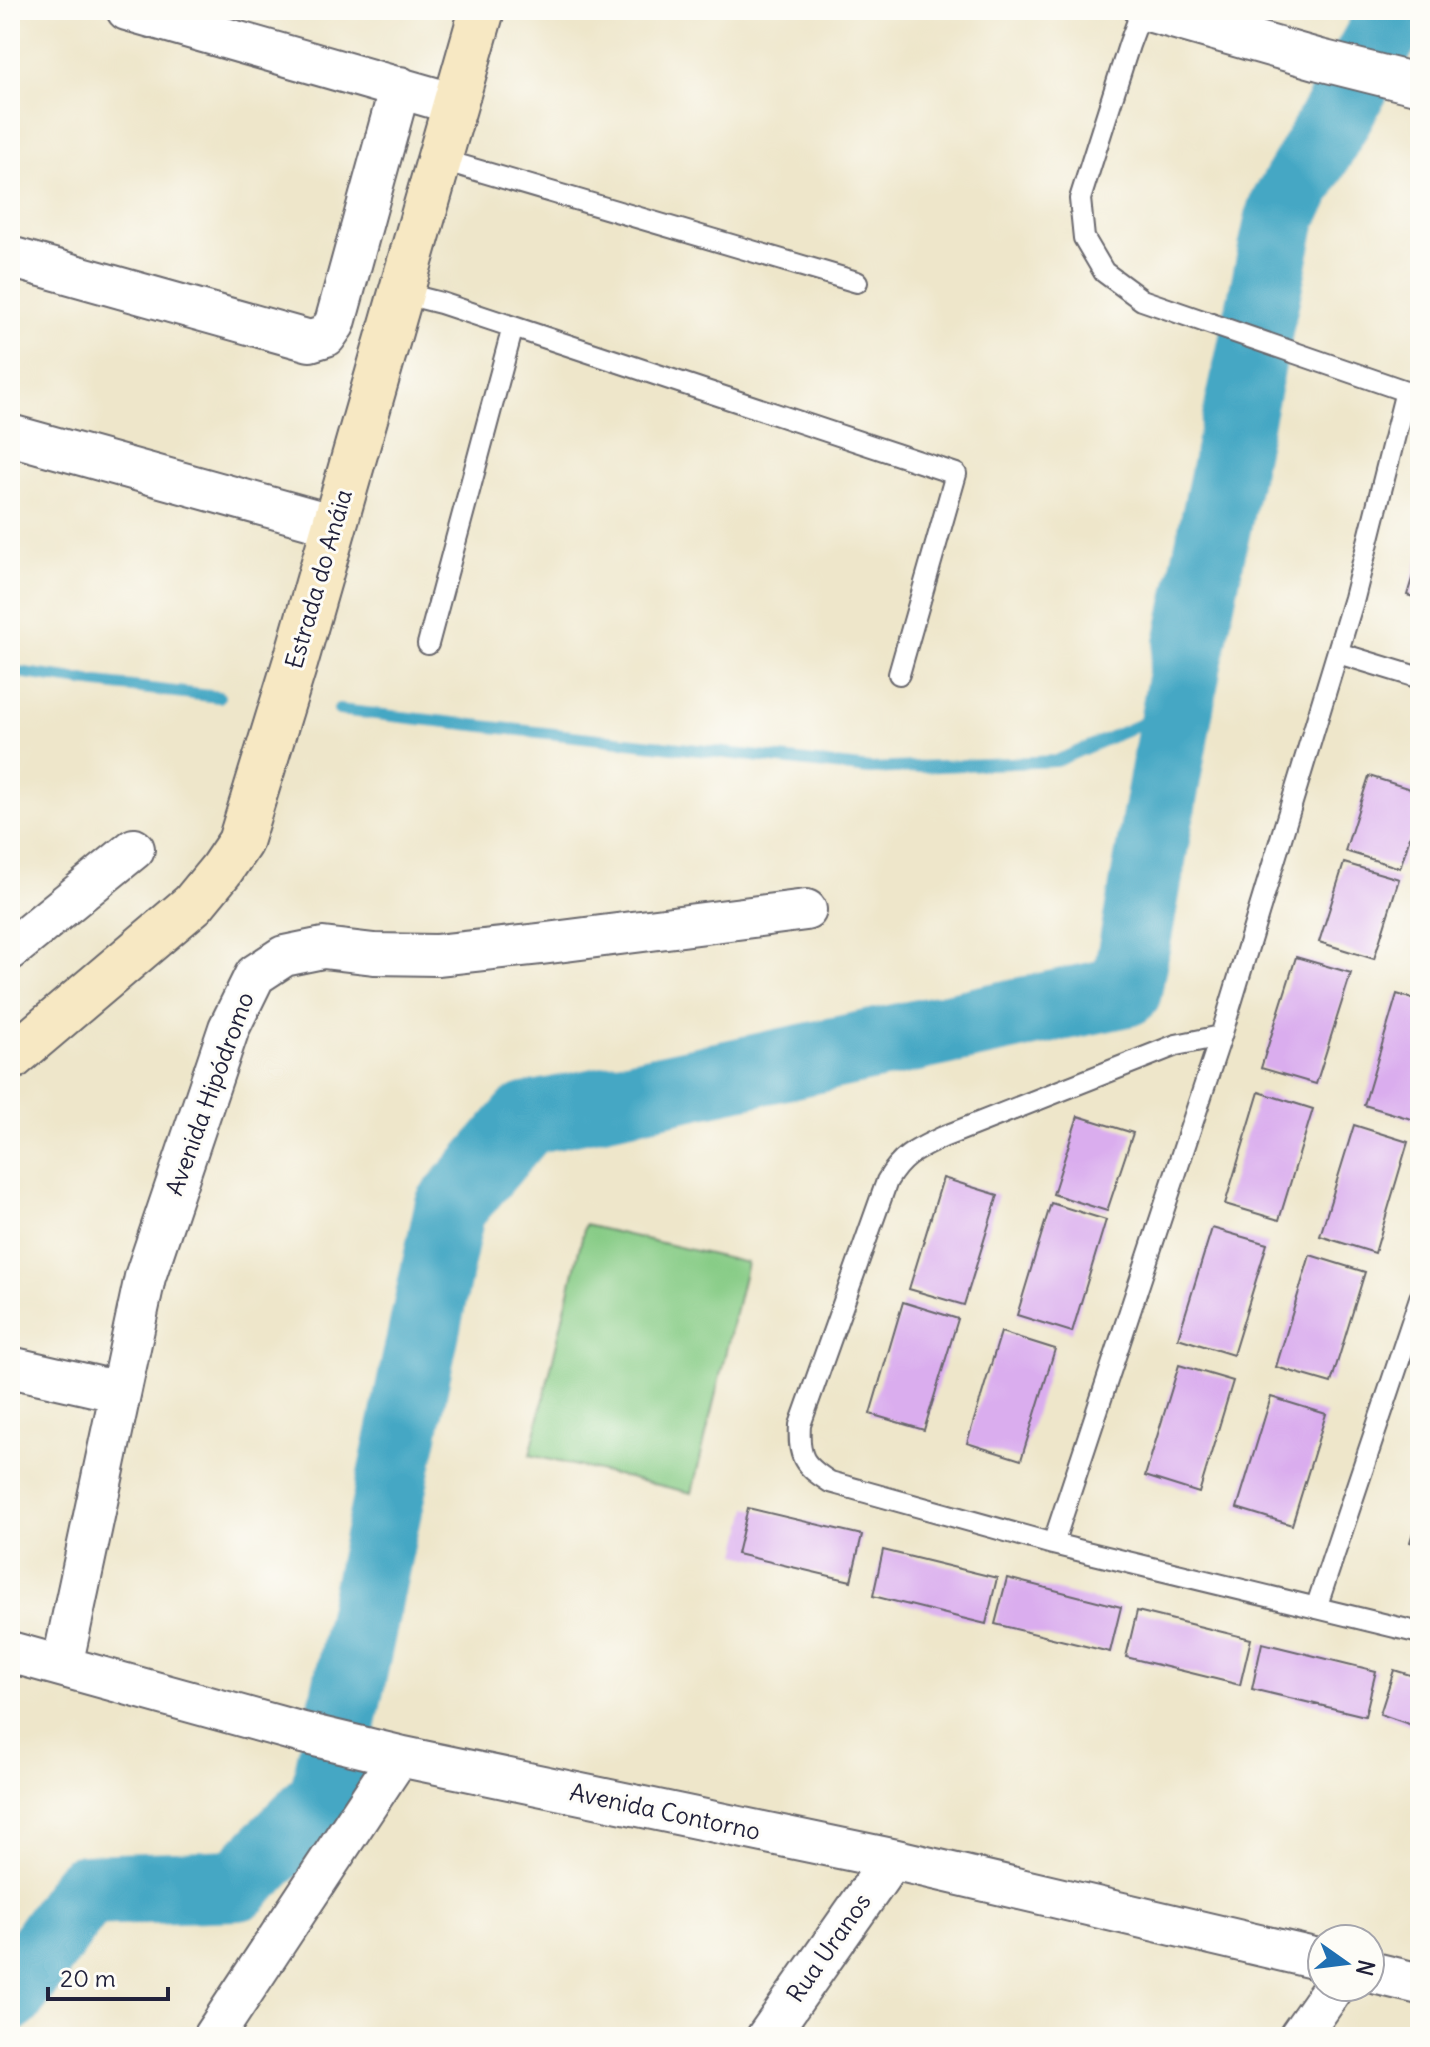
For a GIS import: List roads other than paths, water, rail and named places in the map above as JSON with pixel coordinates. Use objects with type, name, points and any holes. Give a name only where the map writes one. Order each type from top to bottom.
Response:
[{"type":"street","points":[[127,10],[455,104]]},
{"type":"street","name":"Estrada do Anáia","points":[[10,1059],[193,904],[240,842],[296,660],[482,10]]},
{"type":"street","points":[[1143,10],[1420,85]]},
{"type":"street","points":[[10,257],[310,341],[326,336],[335,323],[400,87]]},
{"type":"street","points":[[10,435],[334,525]]},
{"type":"street","points":[[10,950],[134,849]]},
{"type":"street","name":"Avenida Hipódromo","points":[[62,1666],[145,1277],[229,1028],[255,975],[284,956],[323,948],[374,954],[437,955],[806,910]]},
{"type":"street","points":[[10,1367],[120,1392]]},
{"type":"street","name":"Avenida Contorno","points":[[10,1652],[392,1755],[892,1859],[1306,1956]]},
{"type":"street","points":[[213,2037],[392,1755]]},
{"type":"street","name":"Rua Uranos","points":[[767,2037],[892,1859]]},
{"type":"street","points":[[1386,1976],[1420,1984]]},
{"type":"street","points":[[1299,2037],[1323,2003]]},
{"type":"lane","points":[[1053,1544],[1221,1036],[1413,394],[1142,300],[1104,272],[1084,238],[1080,199],[1143,10]]},
{"type":"lane","points":[[439,159],[857,282]]},
{"type":"lane","points":[[401,293],[441,303],[956,474],[899,674]]},
{"type":"lane","points":[[428,644],[513,327]]},
{"type":"lane","points":[[1338,653],[1416,681]]},
{"type":"lane","points":[[1221,1036],[1176,1045],[943,1137],[914,1151],[896,1165],[887,1181],[800,1425],[799,1447],[814,1472],[830,1482],[1053,1544],[1420,1633]]},
{"type":"lane","points":[[1316,1608],[1420,1298]]},
{"type":"waterway","points":[[10,1996],[85,1890],[238,1885],[325,1797],[450,1208],[526,1119],[1126,991],[1186,663],[1282,213],[1396,10]]},
{"type":"waterway","points":[[10,671],[219,697]]},
{"type":"waterway","points":[[339,710],[870,769],[1056,761],[1178,708]]}]
